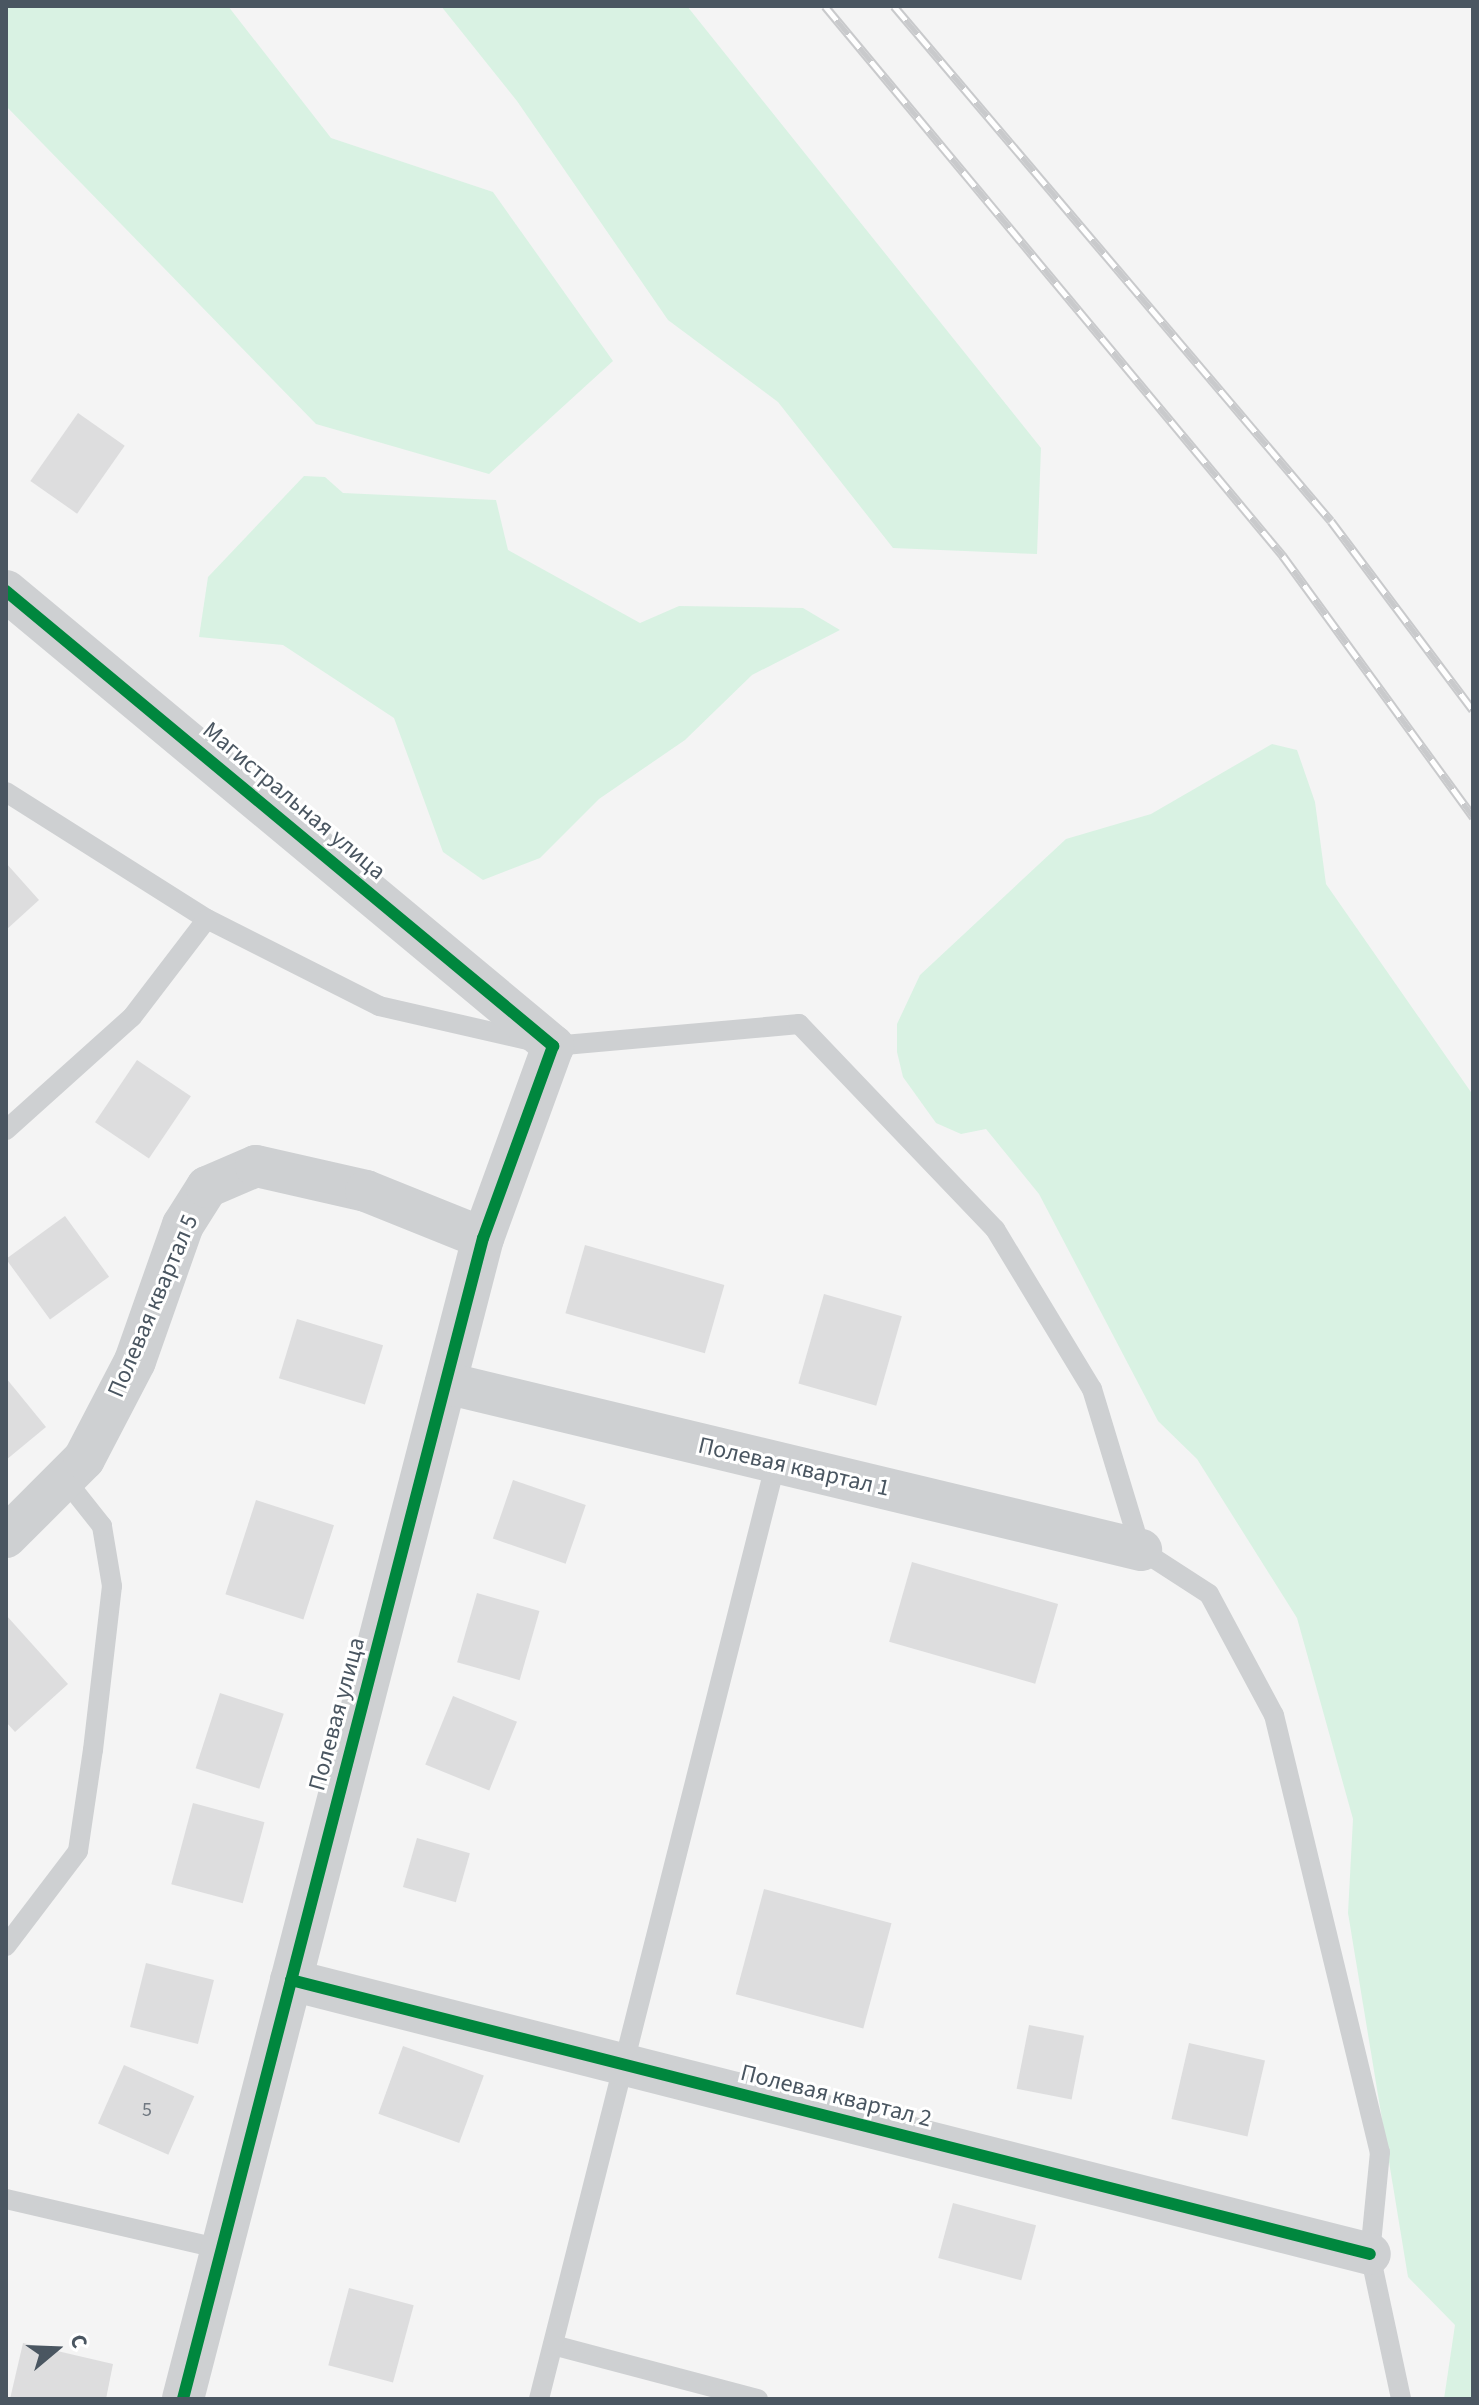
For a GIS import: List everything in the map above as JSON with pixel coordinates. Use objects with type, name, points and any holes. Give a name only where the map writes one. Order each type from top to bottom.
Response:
[{"type":"street","name":"Магистральная улица","points":[[6,591],[553,1046]]},
{"type":"street","name":"Полевая улица","points":[[183,2399],[483,1238],[553,1046]]},
{"type":"street","name":"Полевая квартал 5","points":[[6,1537],[84,1459],[135,1361],[183,1225],[207,1187],[256,1166],[366,1191],[483,1238]]},
{"type":"street","name":"Полевая квартал 1","points":[[446,1383],[1141,1550]]},
{"type":"street","name":"Полевая квартал 2","points":[[291,1980],[1370,2254]]},
{"type":"lane","points":[[6,792],[207,919],[379,1006],[553,1046],[799,1024],[995,1229],[1092,1389],[1141,1550],[1209,1594],[1274,1715],[1380,2152],[1370,2254],[1401,2399]]},
{"type":"lane","points":[[6,1130],[132,1017],[207,919]]},
{"type":"lane","points":[[539,2399],[627,2066],[776,1462]]},
{"type":"lane","points":[[6,1946],[78,1851],[93,1750],[112,1586],[102,1526],[64,1478]]},
{"type":"lane","points":[[6,2199],[221,2249]]},
{"type":"lane","points":[[553,2345],[758,2399]]},
{"type":"green space","points":[[6,6],[228,6],[331,138],[493,192],[613,361],[489,474],[316,424],[6,106]]},
{"type":"green space","points":[[441,6],[687,6],[1041,448],[1037,554],[893,548],[778,402],[668,320],[517,101]]},
{"type":"green space","points":[[304,476],[325,477],[343,493],[496,500],[508,550],[640,623],[679,606],[803,608],[840,630],[752,675],[685,740],[599,799],[540,858],[483,880],[443,852],[394,718],[283,645],[199,637],[208,577]]},
{"type":"green space","points":[[1272,744],[1297,750],[1315,802],[1326,884],[1473,1095],[1473,2399],[1444,2399],[1455,2325],[1408,2277],[1348,1913],[1353,1819],[1297,1618],[1197,1459],[1158,1421],[1039,1194],[986,1129],[961,1134],[936,1123],[903,1077],[897,1052],[897,1024],[920,975],[1066,839],[1151,814]]},
{"type":"building","points":[[78,413],[125,446],[77,514],[30,481]]},
{"type":"building","points":[[6,863],[39,900],[6,930]]},
{"type":"building","points":[[137,1060],[191,1096],[149,1159],[95,1122]]},
{"type":"building","points":[[65,1216],[109,1277],[50,1320],[6,1259]]},
{"type":"building","points":[[585,1245],[724,1285],[705,1353],[565,1313]]},
{"type":"building","points":[[824,1294],[902,1316],[876,1406],[798,1383]]},
{"type":"building","points":[[297,1319],[383,1345],[365,1405],[279,1378]]},
{"type":"building","points":[[6,1378],[46,1427],[6,1460]]},
{"type":"building","points":[[513,1480],[586,1505],[566,1564],[493,1539]]},
{"type":"building","points":[[256,1500],[334,1525],[303,1619],[225,1594]]},
{"type":"building","points":[[912,1562],[1058,1604],[1035,1684],[889,1642]]},
{"type":"building","points":[[477,1593],[539,1611],[520,1680],[457,1662]]},
{"type":"building","points":[[6,1615],[68,1684],[15,1732],[6,1722]]},
{"type":"building","points":[[220,1693],[284,1714],[259,1789],[196,1768]]},
{"type":"building","points":[[453,1696],[517,1722],[489,1790],[425,1765]]},
{"type":"building","points":[[193,1803],[264,1822],[243,1903],[171,1884]]},
{"type":"building","points":[[417,1838],[470,1853],[456,1902],[403,1887]]},
{"type":"building","points":[[764,1889],[892,1923],[863,2028],[736,1994]]},
{"type":"building","points":[[146,1963],[214,1980],[198,2044],[130,2027]]},
{"type":"building","points":[[1029,2025],[1084,2036],[1072,2099],[1017,2089]]},
{"type":"building","points":[[1189,2043],[1265,2061],[1247,2137],[1171,2119]]},
{"type":"building","points":[[403,2046],[484,2075],[459,2143],[378,2114]]},
{"type":"building","points":[[124,2065],[194,2096],[168,2155],[98,2123]]},
{"type":"building","points":[[953,2203],[1036,2225],[1021,2280],[938,2258]]},
{"type":"building","points":[[349,2288],[414,2305],[393,2383],[328,2365]]},
{"type":"building","points":[[23,2343],[113,2364],[106,2399],[10,2399]]},
{"type":"railway","points":[[825,6],[1283,556],[1473,817]]},
{"type":"railway","points":[[894,6],[1331,521],[1473,710]]},
{"type":"cycle path","points":[[6,591],[553,1046],[483,1238],[183,2399]]},
{"type":"cycle path","points":[[291,1980],[1370,2254]]}]
